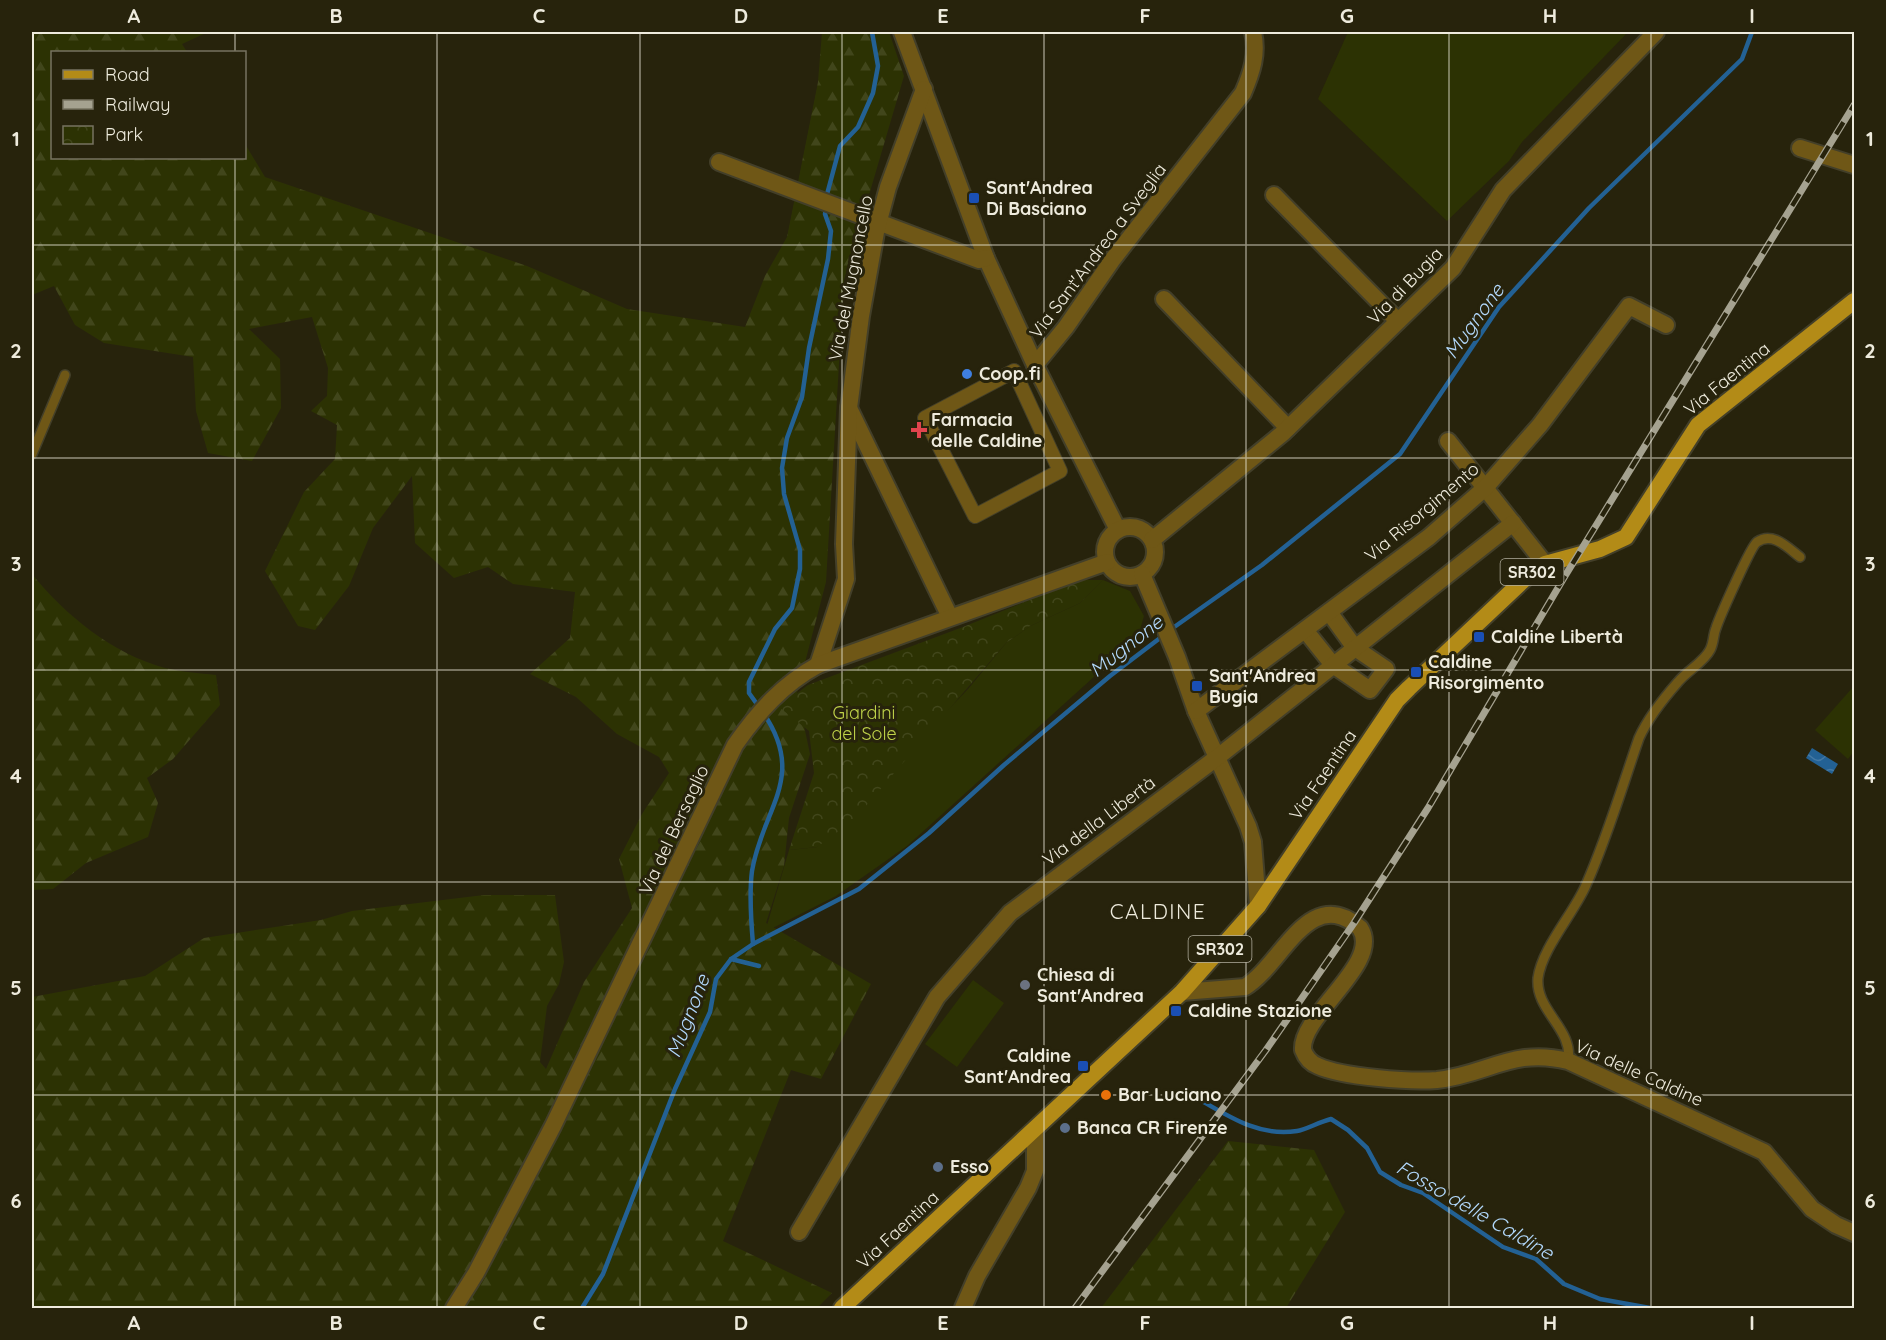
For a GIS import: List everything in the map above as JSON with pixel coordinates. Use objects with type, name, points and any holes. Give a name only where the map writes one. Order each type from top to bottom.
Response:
[{"type":"main road","name":"Via Faentina","points":[[842,1308],[1182,992],[1258,906],[1397,700],[1531,573],[1545,564],[1614,544],[1626,537],[1698,424],[1854,301]]},
{"type":"street","name":"Via Sant'Andrea a Sveglia","points":[[1118,530],[1035,365],[1066,327],[1113,258],[1244,93],[1252,72],[1256,47],[1253,32]]},
{"type":"street","name":"Via di Bugia","points":[[1152,540],[1288,428],[1453,268],[1503,190],[1656,32]]},
{"type":"street","points":[[908,36],[924,89],[986,258],[1035,365]]},
{"type":"street","name":"Via del Mugnoncello","points":[[818,665],[846,579],[844,535],[849,408],[861,316],[888,187],[924,89]]},
{"type":"street","points":[[1800,148],[1854,165]]},
{"type":"street","points":[[719,162],[980,260],[986,258]]},
{"type":"street","points":[[1274,195],[1398,321]]},
{"type":"street","points":[[1164,299],[1288,428]]},
{"type":"street","name":"Via Risorgimento","points":[[1196,711],[1429,537],[1485,488],[1540,425],[1629,306],[1666,326]]},
{"type":"street","points":[[1014,371],[1060,471],[975,516],[926,418],[1014,371]]},
{"type":"street","points":[[849,408],[950,617]]},
{"type":"street","points":[[1448,441],[1545,564]]},
{"type":"street","name":"Via della Libertà","points":[[799,1232],[937,997],[1010,913],[1219,756],[1513,523]]},
{"type":"street","points":[[1134,527],[1142,530],[1152,540],[1155,557],[1142,574],[1134,576],[1120,574],[1107,562],[1106,545],[1118,530],[1134,527]]},
{"type":"street","name":"Via del Bersaglio","points":[[454,1308],[476,1273],[553,1126],[735,746],[755,717],[799,675],[818,665],[1107,562]]},
{"type":"street","points":[[1142,574],[1178,657],[1196,711],[1219,756],[1248,826],[1253,842],[1258,906]]},
{"type":"street","points":[[1305,630],[1333,665],[1370,690],[1386,669],[1355,648],[1329,612]]},
{"type":"street","name":"Via delle Caldine","points":[[1182,992],[1245,987],[1304,927],[1319,916],[1338,914],[1360,928],[1364,940],[1352,970],[1303,1040],[1304,1053],[1312,1063],[1350,1073],[1429,1080],[1447,1078],[1525,1056],[1550,1056],[1568,1061],[1764,1152],[1812,1209],[1836,1225],[1854,1233]]},
{"type":"street","points":[[963,1308],[977,1276],[1028,1188],[1035,1170],[1035,1131]]},
{"type":"lane","points":[[32,454],[65,375]]},
{"type":"lane","points":[[1568,1061],[1570,1051],[1567,1040],[1543,1005],[1539,994],[1540,970],[1586,885],[1639,738],[1678,682],[1710,650],[1716,627],[1750,549],[1756,542],[1770,538],[1778,540],[1800,557]]},
{"type":"green space","points":[[32,32],[208,32],[182,44],[186,51],[51,51],[51,159],[246,159],[246,146],[265,177],[527,266],[627,309],[745,327],[765,276],[787,237],[818,82],[822,32],[889,32],[904,76],[844,280],[826,582],[797,693],[810,754],[789,818],[784,866],[766,923],[871,984],[821,1079],[791,1070],[723,1241],[832,1293],[817,1308],[32,1308],[32,997],[145,976],[204,938],[321,920],[352,911],[484,895],[555,895],[564,962],[559,984],[547,1006],[540,1062],[546,1069],[584,982],[632,908],[619,859],[642,814],[669,773],[659,757],[617,734],[576,697],[530,674],[570,638],[575,592],[513,584],[488,567],[454,578],[415,543],[412,476],[373,528],[349,586],[315,630],[298,626],[265,571],[304,492],[335,459],[337,425],[311,411],[327,396],[328,368],[312,317],[249,329],[280,359],[281,408],[252,461],[208,453],[196,411],[193,357],[104,343],[75,325],[54,286],[32,295]]},
{"type":"green space","points":[[1348,32],[1628,32],[1522,142],[1509,161],[1447,221],[1318,99]]},
{"type":"green space","points":[[32,574],[75,618],[91,631],[127,653],[165,668],[216,675],[220,705],[173,759],[147,778],[158,803],[148,837],[86,863],[53,889],[32,890]]},
{"type":"green space","name":"Giardini del Sole","points":[[1079,580],[1103,580],[1080,603],[1030,626],[1006,643],[853,821],[817,847],[789,850],[814,773],[809,731],[779,707],[808,685],[963,627]]},
{"type":"green space","points":[[1103,580],[1130,591],[1144,616],[1138,637],[907,846],[836,896],[765,932],[789,850],[817,847],[968,689],[1006,643],[1030,626],[1080,603]]},
{"type":"green space","points":[[1854,686],[1854,751],[1848,759],[1815,730]]},
{"type":"green space","points":[[973,980],[1004,1003],[957,1067],[925,1044]]},
{"type":"green space","points":[[1228,1141],[1314,1150],[1345,1212],[1286,1308],[1101,1308]]},
{"type":"water","points":[[1812,748],[1838,764],[1832,774],[1806,758]]},
{"type":"waterway","points":[[826,198],[840,146],[858,127],[873,93],[878,66],[872,32]]},
{"type":"waterway","name":"Mugnone","points":[[1170,630],[1262,565],[1400,454],[1499,307],[1589,208],[1742,59],[1752,32]]},
{"type":"waterway","points":[[759,707],[749,693],[749,682],[775,629],[792,608],[800,569],[800,550],[784,494],[782,468],[787,438],[802,397],[809,348],[828,259],[831,231],[825,214],[826,207]]},
{"type":"waterway","name":"Mugnone","points":[[582,1308],[603,1274],[675,1089],[710,1012],[716,979],[731,959],[753,944],[859,889],[929,833],[1004,765],[1110,676],[1164,635]]},
{"type":"waterway","points":[[753,944],[750,898],[752,871],[782,775],[782,757],[776,737],[764,714]]},
{"type":"waterway","name":"Fosso delle Caldine","points":[[731,959],[759,966]]},
{"type":"waterway","name":"Fosso delle Caldine","points":[[1202,1101],[1247,1125],[1271,1131],[1297,1131],[1331,1119],[1348,1130],[1367,1148],[1380,1172],[1401,1185],[1423,1193],[1503,1247],[1536,1259],[1564,1284],[1600,1299],[1650,1308]]},
{"type":"railway","points":[[1075,1308],[1266,1050],[1354,923],[1428,808],[1565,576],[1854,105]]},
{"type":"place","name":"Sant'Andrea Di Basciano","points":[[974,198]]},
{"type":"place","name":"Coop.fi","points":[[967,374]]},
{"type":"place","name":"Farmacia delle Caldine","points":[[919,430]]},
{"type":"place","name":"Caldine Libertà","points":[[1479,637]]},
{"type":"place","name":"Caldine Risorgimento","points":[[1416,672]]},
{"type":"place","name":"Sant'Andrea Bugia","points":[[1197,686]]},
{"type":"place","name":"Chiesa di Sant'Andrea","points":[[1025,985]]},
{"type":"place","name":"Caldine Stazione","points":[[1176,1011]]},
{"type":"place","name":"Caldine Sant'Andrea","points":[[1083,1066]]},
{"type":"place","name":"Bar Luciano","points":[[1106,1095]]},
{"type":"place","name":"Banca CR Firenze","points":[[1065,1128]]},
{"type":"place","name":"Esso","points":[[938,1167]]},
{"type":"district","name":"CALDINE","points":[[1158,912]]}]
